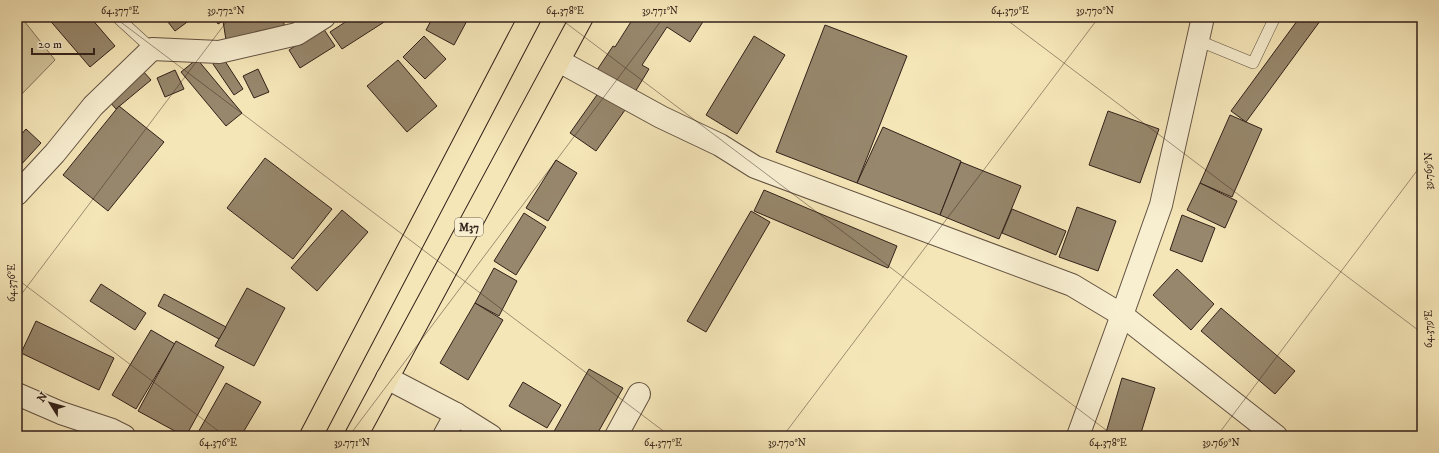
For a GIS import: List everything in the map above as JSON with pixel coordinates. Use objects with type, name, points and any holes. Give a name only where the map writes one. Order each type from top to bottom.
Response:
[{"type":"highway","points":[[311,436],[530,17]]},
{"type":"highway","name":"M37","points":[[356,436],[582,17]]},
{"type":"street","points":[[17,194],[54,154],[93,106],[152,49],[219,52],[297,34],[324,17]]},
{"type":"street","points":[[1078,436],[1160,205],[1203,17]]},
{"type":"street","points":[[559,61],[661,117],[720,145],[755,167],[1072,285],[1122,315],[1276,436]]},
{"type":"street","points":[[387,378],[456,414],[491,436]]},
{"type":"street","points":[[17,394],[61,413],[112,430],[124,436]]},
{"type":"street","points":[[616,436],[639,394]]},
{"type":"street","points":[[444,436],[456,414]]},
{"type":"lane","points":[[116,17],[152,49]]},
{"type":"lane","points":[[1198,40],[1253,63],[1275,17]]},
{"type":"shaded area","points":[[17,17],[21,17],[55,60],[17,99]]},
{"type":"building","points":[[47,17],[90,17],[115,46],[90,67]]},
{"type":"building","points":[[164,17],[194,17],[175,31]]},
{"type":"building","points":[[214,17],[230,17],[218,24]]},
{"type":"building","points":[[249,17],[283,17],[285,31],[226,40],[223,21]]},
{"type":"building","points":[[292,17],[306,17],[296,23]]},
{"type":"building","points":[[353,17],[392,17],[342,49],[330,32]]},
{"type":"building","points":[[433,17],[469,17],[454,45],[426,30]]},
{"type":"building","points":[[634,17],[706,17],[690,42],[667,27],[642,65],[649,69],[632,97],[595,73],[613,46],[615,47]]},
{"type":"building","points":[[1300,17],[1323,17],[1246,122],[1231,111]]},
{"type":"building","points":[[825,25],[907,56],[857,183],[776,152]]},
{"type":"building","points":[[323,28],[335,46],[300,68],[289,50]]},
{"type":"building","points":[[424,36],[446,59],[425,79],[403,57]]},
{"type":"building","points":[[754,36],[785,55],[737,134],[706,115]]},
{"type":"building","points":[[223,58],[243,89],[234,95],[213,64]]},
{"type":"building","points":[[197,59],[242,113],[226,126],[181,72]]},
{"type":"building","points":[[398,60],[437,106],[407,132],[367,86]]},
{"type":"building","points":[[258,69],[269,92],[254,98],[243,76]]},
{"type":"building","points":[[175,70],[184,89],[165,97],[157,78]]},
{"type":"building","points":[[143,71],[151,80],[116,109],[108,100]]},
{"type":"building","points":[[599,92],[625,110],[596,151],[570,133]]},
{"type":"building","points":[[119,106],[164,142],[108,211],[63,175]]},
{"type":"building","points":[[1108,111],[1159,129],[1140,183],[1089,165]]},
{"type":"building","points":[[1230,115],[1262,129],[1232,197],[1200,183]]},
{"type":"building","points":[[883,127],[961,161],[940,215],[857,183]]},
{"type":"building","points":[[26,129],[41,143],[19,167],[17,165],[17,139]]},
{"type":"building","points":[[265,158],[332,209],[293,259],[227,208]]},
{"type":"building","points":[[556,160],[577,173],[548,221],[526,208]]},
{"type":"building","points":[[961,162],[1021,186],[999,239],[940,215]]},
{"type":"building","points":[[1200,183],[1237,201],[1225,228],[1187,210]]},
{"type":"building","points":[[764,190],[897,246],[888,268],[754,211]]},
{"type":"building","points":[[1077,207],[1116,221],[1098,271],[1059,257]]},
{"type":"building","points":[[1012,209],[1066,231],[1056,255],[1002,233]]},
{"type":"building","points":[[342,210],[368,232],[317,291],[291,268]]},
{"type":"building","points":[[751,211],[770,222],[706,332],[687,321]]},
{"type":"building","points":[[524,213],[546,227],[516,275],[494,261]]},
{"type":"building","points":[[1182,215],[1215,228],[1202,262],[1170,250]]},
{"type":"building","points":[[494,268],[517,281],[499,316],[475,303]]},
{"type":"building","points":[[1177,269],[1214,304],[1191,330],[1153,295]]},
{"type":"building","points":[[101,284],[146,313],[135,330],[90,301]]},
{"type":"building","points":[[247,288],[285,308],[254,366],[215,346]]},
{"type":"building","points":[[164,294],[226,327],[219,339],[158,306]]},
{"type":"building","points":[[475,303],[503,320],[468,380],[440,363]]},
{"type":"building","points":[[1221,308],[1295,371],[1275,394],[1201,331]]},
{"type":"building","points":[[36,321],[114,358],[99,390],[21,353]]},
{"type":"building","points":[[151,330],[175,344],[136,409],[112,395]]},
{"type":"building","points":[[176,341],[224,367],[186,436],[138,411]]},
{"type":"building","points":[[589,369],[623,388],[596,436],[552,435]]},
{"type":"building","points":[[1122,378],[1155,388],[1140,436],[1105,436]]},
{"type":"building","points":[[523,382],[561,405],[547,428],[509,406]]},
{"type":"building","points":[[226,383],[261,402],[241,436],[196,436]]}]
